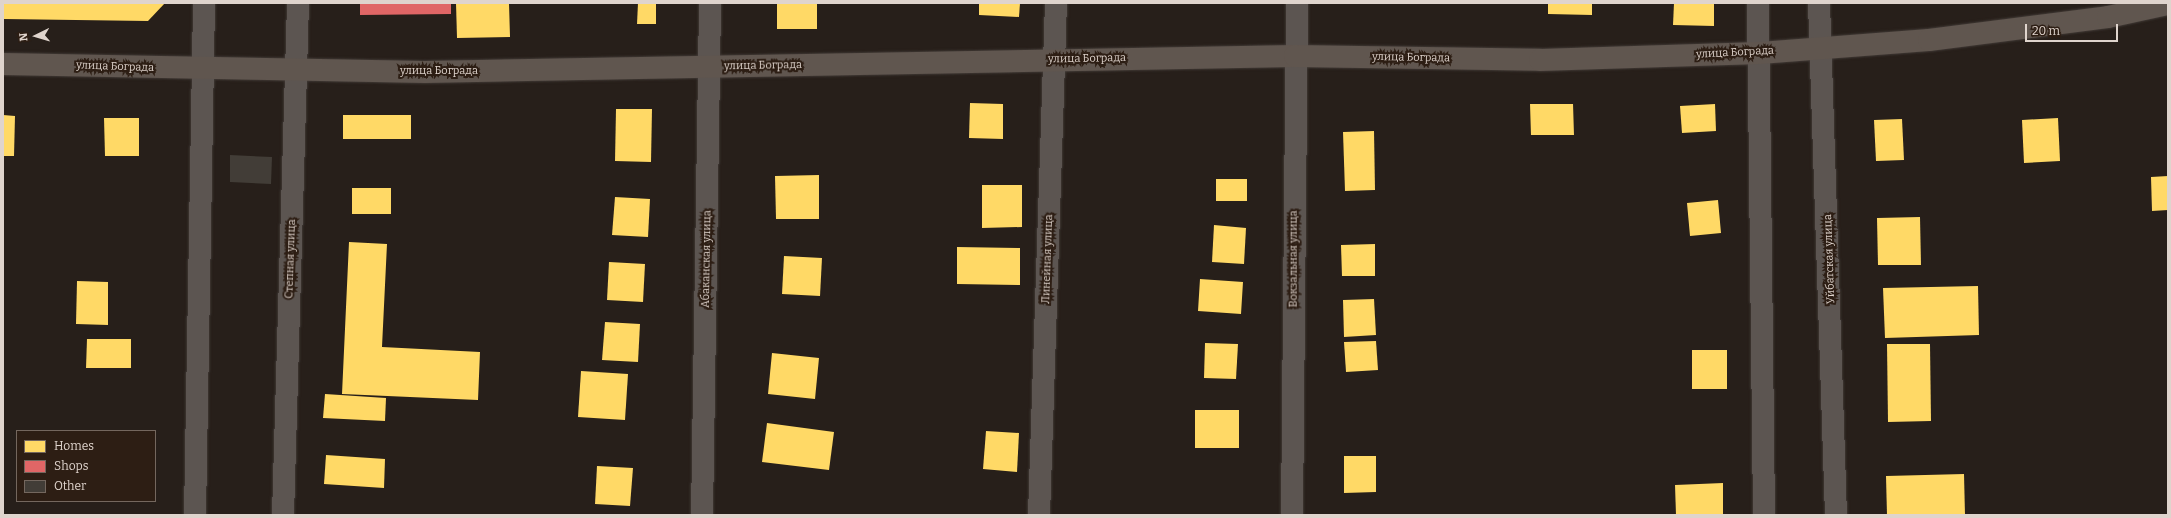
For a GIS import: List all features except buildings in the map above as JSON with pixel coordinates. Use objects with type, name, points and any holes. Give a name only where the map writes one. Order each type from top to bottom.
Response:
[{"type":"main road","name":"улица Бограда","points":[[3,64],[297,70],[711,67],[1295,56],[1540,60],[1760,53],[1929,40],[2077,21],[2168,4]]},
{"type":"street","points":[[195,515],[204,3]]},
{"type":"street","name":"Степная улица","points":[[283,515],[298,3]]},
{"type":"street","name":"Абаканская улица","points":[[702,515],[711,67],[710,3]]},
{"type":"street","name":"Линейная улица","points":[[1039,515],[1056,3]]},
{"type":"street","name":"Вокзальная улица","points":[[1292,515],[1295,56],[1297,3]]},
{"type":"street","points":[[1758,3],[1760,53],[1764,515]]},
{"type":"street","name":"Уйбатская улица","points":[[1819,3],[1836,515]]}]
